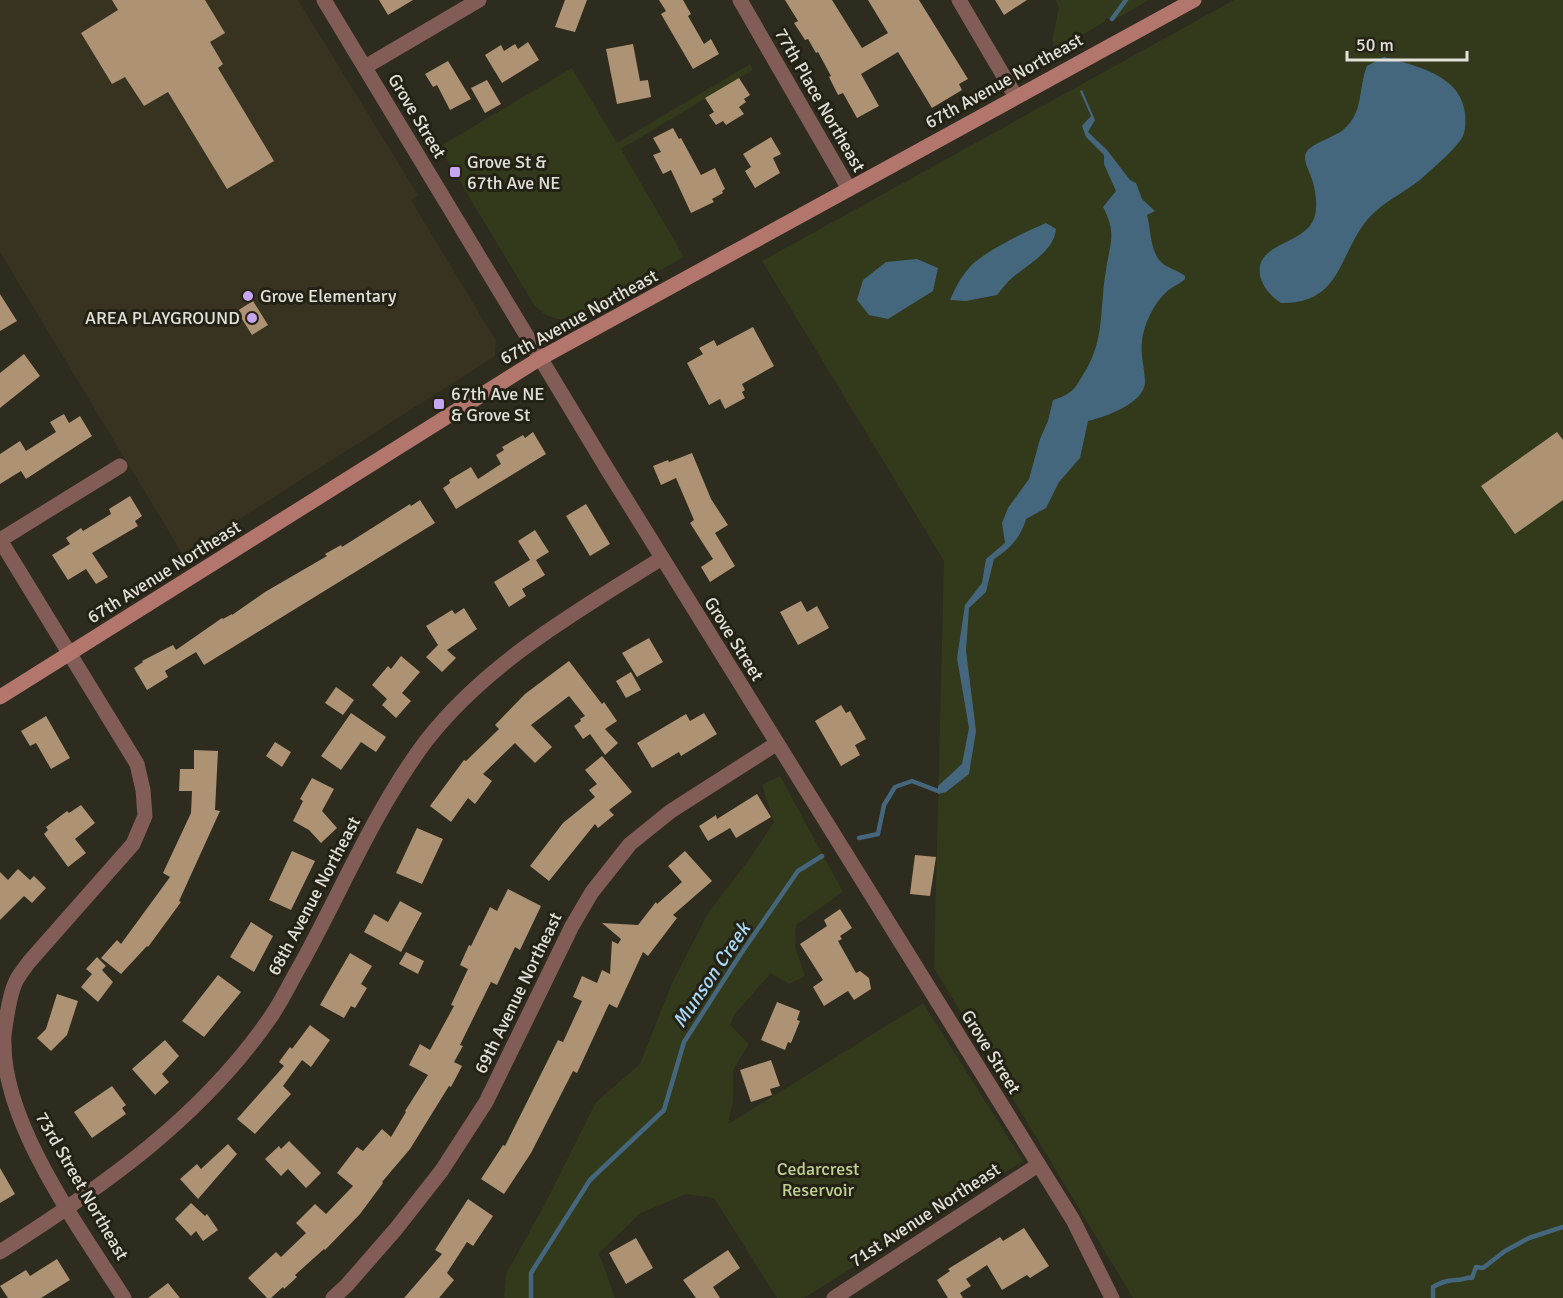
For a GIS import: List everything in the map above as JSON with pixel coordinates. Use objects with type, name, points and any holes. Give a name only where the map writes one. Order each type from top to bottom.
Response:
[{"type":"main road","name":"67th Avenue Northeast","points":[[0,698],[539,359],[1194,0]]},
{"type":"street","name":"Grove Street","points":[[324,0],[539,359],[1073,1220],[1112,1298]]},
{"type":"street","points":[[365,67],[479,0]]},
{"type":"street","name":"77th Place Northeast","points":[[740,0],[849,189]]},
{"type":"street","points":[[959,0],[1016,97]]},
{"type":"street","points":[[0,540],[120,466]]},
{"type":"street","name":"73rd Street Northeast","points":[[0,540],[138,764],[143,790],[145,816],[134,844],[29,962],[15,983],[3,1044],[8,1079],[19,1116],[34,1149],[68,1209],[124,1298]]},
{"type":"street","name":"68th Avenue Northeast","points":[[0,1252],[68,1209],[135,1160],[187,1116],[230,1070],[273,1014],[333,905],[386,801],[427,741],[454,710],[502,665],[570,616],[662,558]]},
{"type":"street","name":"69th Avenue Northeast","points":[[333,1298],[395,1230],[442,1170],[461,1141],[486,1102],[572,926],[592,892],[630,844],[671,811],[776,744]]},
{"type":"street","name":"71st Avenue Northeast","points":[[834,1298],[1038,1165]]},
{"type":"shaded area","name":"Grove Elementary","points":[[0,0],[298,0],[418,195],[411,200],[496,341],[495,356],[183,555],[0,252]]},
{"type":"green space","points":[[1055,0],[1149,0],[1113,21],[1106,18],[1105,22],[1053,51],[1053,36],[1059,7]]},
{"type":"green space","points":[[1234,0],[1563,0],[1563,1298],[1133,1298],[934,968],[944,561],[762,261]]},
{"type":"green space","points":[[750,64],[753,70],[621,149],[684,257],[571,319],[550,317],[541,311],[533,303],[439,147],[572,68],[617,143]]},
{"type":"green space","name":"Cedarcrest Reservoir","points":[[780,776],[843,892],[796,925],[795,946],[805,976],[789,984],[771,973],[735,1014],[730,1025],[749,1044],[733,1070],[733,1102],[728,1124],[923,1003],[1023,1161],[804,1298],[777,1298],[714,1198],[686,1194],[641,1213],[599,1253],[615,1298],[504,1298],[506,1274],[546,1202],[596,1102],[640,1064],[672,983],[708,913],[774,822],[762,785]]},
{"type":"water","points":[[1384,57],[1432,73],[1453,87],[1460,96],[1464,108],[1463,136],[1450,152],[1421,179],[1379,208],[1367,220],[1327,287],[1316,296],[1301,301],[1281,303],[1264,286],[1260,267],[1264,257],[1272,250],[1302,233],[1311,225],[1315,215],[1315,195],[1305,157],[1306,152],[1340,132],[1350,122],[1358,107],[1367,66]]},
{"type":"water","points":[[1082,90],[1095,120],[1088,132],[1107,150],[1130,180],[1136,183],[1142,199],[1155,211],[1147,215],[1154,251],[1160,261],[1185,276],[1185,279],[1165,294],[1155,306],[1148,320],[1142,346],[1145,382],[1143,390],[1123,408],[1088,421],[1080,458],[1059,482],[1046,508],[1026,519],[1014,542],[994,559],[986,592],[969,608],[966,651],[976,731],[969,774],[946,792],[938,794],[938,786],[962,764],[969,728],[957,658],[965,605],[982,583],[986,559],[1005,543],[1002,523],[1008,508],[1029,479],[1053,400],[1066,395],[1076,386],[1089,365],[1098,339],[1111,238],[1110,224],[1103,207],[1116,191],[1104,164],[1104,155],[1086,137],[1082,126],[1091,116],[1080,91]]},
{"type":"water","points":[[1046,223],[1056,229],[1051,244],[1011,279],[997,295],[966,301],[950,300],[963,276],[975,262],[1005,243]]},
{"type":"water","points":[[917,259],[938,268],[933,291],[888,319],[869,315],[857,300],[863,280],[886,262]]},
{"type":"building","points":[[112,0],[205,0],[225,33],[210,42],[223,64],[218,68],[274,161],[227,189],[168,92],[144,106],[125,77],[112,84],[81,33],[118,10]]},
{"type":"building","points":[[379,0],[413,0],[388,15]]},
{"type":"building","points":[[565,0],[587,0],[575,32],[555,27]]},
{"type":"building","points":[[659,0],[683,0],[691,14],[688,16],[704,44],[711,39],[719,54],[693,69],[661,14],[666,11]]},
{"type":"building","points":[[785,0],[832,0],[862,48],[888,33],[868,0],[919,0],[968,79],[959,84],[962,90],[932,108],[898,52],[861,74],[879,106],[857,118],[843,93],[838,95],[818,52],[816,53],[808,39],[805,40],[794,23],[798,21]]},
{"type":"building","points":[[995,0],[1027,0],[1004,15]]},
{"type":"building","points":[[528,42],[539,60],[502,83],[485,55],[501,45],[504,51],[515,44],[518,49]]},
{"type":"building","points":[[633,44],[640,81],[648,80],[651,97],[617,104],[606,49]]},
{"type":"building","points":[[448,61],[471,99],[450,110],[437,85],[433,87],[425,74]]},
{"type":"building","points":[[739,78],[750,95],[739,107],[744,114],[726,125],[723,121],[716,125],[709,115],[714,112],[705,98]]},
{"type":"building","points":[[487,80],[501,104],[485,113],[471,88]]},
{"type":"building","points":[[673,128],[701,175],[715,168],[725,189],[723,193],[712,199],[714,202],[691,213],[671,170],[663,174],[653,155],[661,152],[653,138]]},
{"type":"building","points":[[771,137],[781,154],[773,158],[780,173],[755,188],[745,171],[751,167],[743,154]]},
{"type":"building","points":[[0,294],[17,321],[0,331]]},
{"type":"building","name":"AREA PLAYGROUND","points":[[253,301],[268,325],[252,335],[237,311]]},
{"type":"building","points":[[753,327],[774,366],[742,384],[745,398],[725,409],[720,399],[709,405],[687,363],[703,354],[699,348],[714,340],[717,346]]},
{"type":"building","points":[[24,354],[40,376],[0,408],[0,373]]},
{"type":"building","points":[[64,414],[69,423],[80,416],[92,436],[26,479],[21,471],[0,484],[0,454],[20,441],[26,451],[56,432],[50,422]]},
{"type":"building","points":[[533,432],[546,454],[456,509],[443,488],[450,483],[449,480],[471,467],[478,479],[501,464],[496,455],[504,450],[502,447],[523,435],[525,438]]},
{"type":"building","points":[[1557,432],[1563,440],[1563,500],[1515,534],[1481,486]]},
{"type":"building","points":[[692,453],[711,499],[728,525],[715,533],[735,566],[710,582],[701,567],[713,559],[690,523],[694,520],[676,478],[661,485],[653,466]]},
{"type":"building","points":[[130,496],[142,516],[135,521],[138,526],[92,553],[108,577],[96,584],[86,569],[68,580],[52,555],[70,544],[66,538],[81,528],[83,531],[111,514],[109,509]]},
{"type":"building","points":[[420,500],[435,523],[204,665],[196,652],[165,671],[168,677],[147,690],[134,668],[142,661],[173,645],[176,650],[222,618],[232,615],[265,592],[327,556],[325,554],[341,545],[342,547]]},
{"type":"building","points":[[586,504],[610,544],[590,556],[566,516]]},
{"type":"building","points":[[535,530],[549,552],[536,560],[545,575],[522,589],[526,596],[509,607],[494,582],[530,560],[518,541]]},
{"type":"building","points":[[801,601],[807,612],[817,606],[829,628],[798,645],[780,612]]},
{"type":"building","points":[[464,608],[477,629],[447,650],[456,658],[442,672],[426,657],[438,645],[426,626],[452,610],[455,614]]},
{"type":"building","points":[[649,638],[663,662],[637,677],[622,653]]},
{"type":"building","points":[[401,656],[420,672],[402,693],[411,701],[396,718],[382,705],[387,699],[372,685],[388,666],[391,669]]},
{"type":"building","points":[[569,661],[617,721],[605,729],[618,743],[605,755],[590,734],[583,739],[574,726],[585,716],[569,696],[531,725],[552,747],[535,763],[515,743],[483,774],[492,781],[475,804],[468,798],[451,822],[430,806],[464,760],[466,761],[499,729],[495,725],[525,694]]},
{"type":"building","points":[[631,672],[641,690],[626,698],[616,681]]},
{"type":"building","points":[[336,687],[354,700],[343,715],[325,703]]},
{"type":"building","points":[[841,705],[846,713],[850,711],[866,739],[855,745],[860,755],[841,766],[815,721]]},
{"type":"building","points":[[351,713],[386,737],[376,752],[361,742],[341,770],[321,756]]},
{"type":"building","points":[[704,713],[717,734],[681,756],[679,752],[652,768],[637,743],[686,714],[690,721]]},
{"type":"building","points":[[46,716],[70,758],[51,769],[36,743],[30,746],[21,731]]},
{"type":"building","points":[[275,742],[291,752],[282,767],[266,756]]},
{"type":"building","points":[[194,750],[218,751],[215,810],[220,811],[179,901],[181,902],[148,947],[121,974],[101,958],[117,940],[121,944],[170,877],[163,873],[191,813],[192,791],[179,791],[180,769],[194,769]]},
{"type":"building","points":[[602,756],[632,792],[609,810],[614,815],[598,828],[595,824],[549,881],[530,866],[563,823],[595,797],[589,790],[597,784],[585,770]]},
{"type":"building","points":[[312,778],[334,789],[322,811],[337,828],[321,843],[309,830],[293,821],[303,801],[300,799]]},
{"type":"building","points":[[757,794],[771,817],[736,838],[730,828],[708,841],[699,826],[716,815],[717,819]]},
{"type":"building","points":[[81,805],[95,823],[75,839],[86,853],[68,867],[44,834],[48,830],[46,827],[67,811],[69,813]]},
{"type":"building","points":[[417,828],[443,839],[422,884],[396,873]]},
{"type":"building","points":[[292,851],[315,861],[291,910],[269,900]]},
{"type":"building","points":[[685,851],[712,881],[673,915],[677,918],[648,956],[643,952],[617,1008],[609,1004],[577,1073],[573,1071],[531,1153],[504,1194],[481,1179],[503,1145],[505,1146],[558,1040],[563,1042],[582,1001],[573,997],[582,976],[597,983],[602,970],[610,974],[612,941],[618,944],[621,939],[602,923],[638,925],[656,902],[657,904],[682,882],[668,866]]},
{"type":"building","points":[[915,855],[936,857],[930,896],[910,894]]},
{"type":"building","points":[[18,869],[30,880],[34,876],[46,888],[32,903],[24,896],[0,920],[0,872],[8,880]]},
{"type":"building","points":[[508,889],[541,906],[520,950],[515,947],[497,985],[491,982],[460,1045],[463,1046],[454,1062],[462,1066],[451,1087],[449,1086],[410,1149],[382,1182],[360,1214],[325,1250],[295,1275],[297,1277],[284,1289],[283,1287],[271,1298],[267,1298],[248,1278],[276,1252],[281,1257],[306,1233],[296,1223],[315,1204],[326,1214],[353,1186],[337,1173],[357,1147],[363,1151],[382,1129],[391,1137],[428,1075],[409,1065],[420,1044],[430,1050],[454,1006],[451,1005],[468,969],[460,965],[469,945],[471,946],[490,907],[497,911]]},
{"type":"building","points":[[400,901],[422,913],[401,952],[364,932],[374,914],[388,922]]},
{"type":"building","points":[[840,909],[852,928],[840,936],[842,939],[838,941],[856,973],[860,971],[869,978],[871,989],[854,1000],[848,991],[824,1006],[813,987],[823,980],[800,944],[827,926],[824,920]]},
{"type":"building","points":[[251,922],[273,936],[254,972],[230,957]]},
{"type":"building","points":[[406,952],[424,961],[418,974],[399,964]]},
{"type":"building","points":[[350,953],[372,966],[361,984],[367,988],[355,1008],[351,1006],[344,1018],[320,1005]]},
{"type":"building","points":[[97,957],[106,966],[102,970],[113,982],[98,1002],[81,987],[92,974],[86,969]]},
{"type":"building","points":[[218,975],[241,992],[204,1037],[182,1021]]},
{"type":"building","points":[[57,994],[78,1001],[67,1035],[51,1051],[37,1038],[46,1029]]},
{"type":"building","points":[[777,1002],[800,1011],[797,1020],[800,1021],[791,1043],[788,1042],[785,1050],[761,1040]]},
{"type":"building","points":[[310,1025],[330,1040],[311,1067],[302,1060],[283,1086],[291,1094],[255,1134],[237,1119],[284,1066],[279,1062]]},
{"type":"building","points":[[165,1040],[179,1056],[162,1074],[169,1082],[155,1095],[132,1069]]},
{"type":"building","points":[[771,1060],[780,1086],[770,1089],[772,1095],[751,1102],[740,1070]]},
{"type":"building","points":[[112,1086],[126,1105],[122,1108],[126,1114],[92,1138],[74,1112]]},
{"type":"building","points":[[289,1141],[321,1173],[306,1188],[288,1169],[281,1176],[265,1159],[279,1146],[281,1149]]},
{"type":"building","points":[[228,1144],[237,1154],[198,1199],[180,1179],[197,1164],[201,1169]]},
{"type":"building","points":[[0,1168],[15,1194],[0,1203]]},
{"type":"building","points":[[468,1199],[493,1216],[473,1246],[467,1242],[447,1273],[454,1280],[439,1298],[404,1298],[442,1254],[435,1250]]},
{"type":"building","points":[[191,1203],[205,1216],[207,1214],[218,1230],[203,1241],[196,1231],[191,1236],[175,1219]]},
{"type":"building","points":[[1024,1228],[1049,1266],[1030,1278],[1027,1275],[1002,1290],[987,1265],[966,1279],[971,1286],[960,1293],[963,1298],[948,1298],[937,1280],[950,1271],[948,1269],[1000,1237],[1003,1241]]},
{"type":"building","points":[[636,1238],[653,1268],[626,1284],[609,1253]]},
{"type":"building","points":[[728,1250],[740,1268],[713,1287],[720,1298],[696,1298],[683,1280]]},
{"type":"building","points":[[57,1259],[70,1280],[41,1298],[8,1298],[0,1286],[26,1270],[30,1276]]},
{"type":"building","points":[[168,1283],[180,1298],[148,1298]]},
{"type":"waterway","name":"Munson Creek","points":[[1112,19],[1126,0]]},
{"type":"waterway","name":"Munson Creek","points":[[859,838],[878,834],[884,805],[895,787],[912,781],[938,791],[942,790]]},
{"type":"waterway","name":"Munson Creek","points":[[531,1298],[531,1273],[590,1180],[664,1110],[684,1042],[798,871],[822,856]]},
{"type":"waterway","points":[[1433,1298],[1433,1287],[1445,1282],[1472,1278],[1476,1267],[1483,1268],[1505,1251],[1529,1238],[1563,1227]]},
{"type":"place","name":"Grove St & 67th Ave NE","points":[[455,172]]},
{"type":"place","name":"Grove Elementary","points":[[248,296]]},
{"type":"place","name":"AREA PLAYGROUND","points":[[252,318]]},
{"type":"place","name":"67th Ave NE & Grove St","points":[[439,404]]}]
